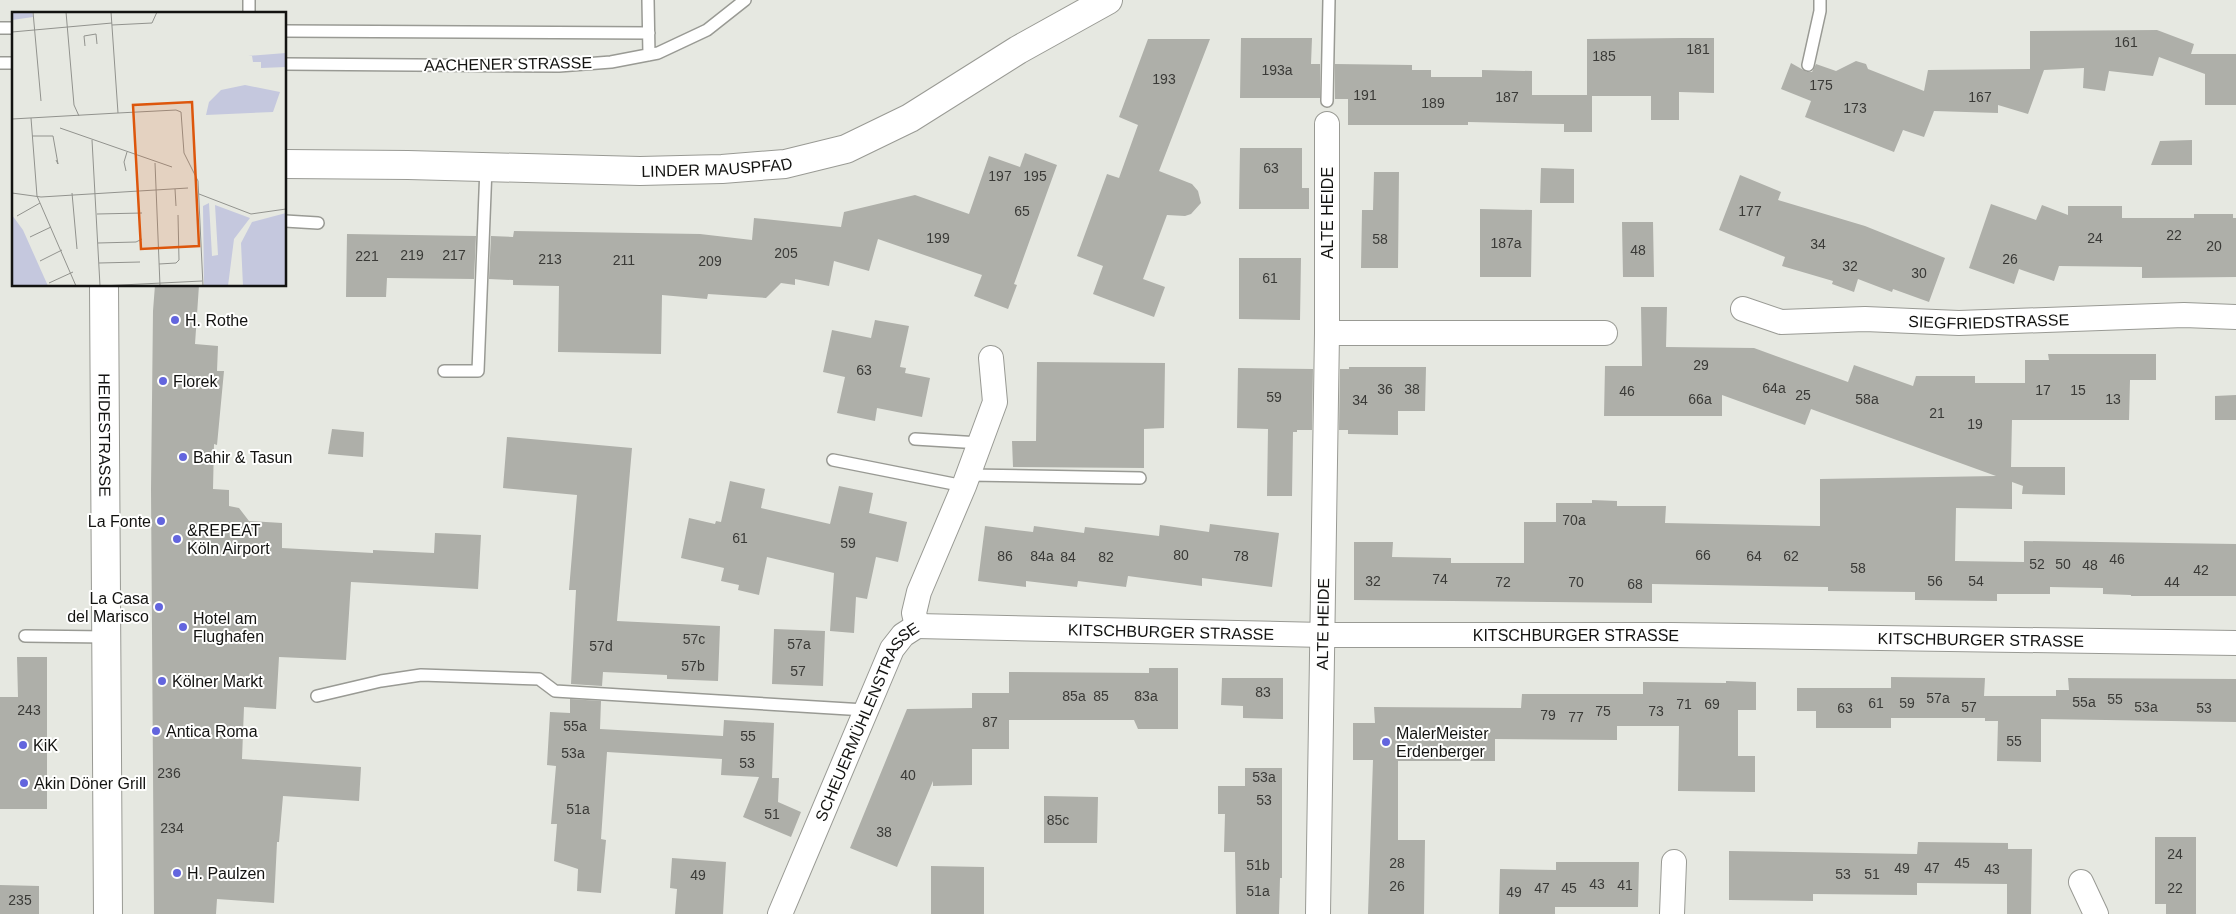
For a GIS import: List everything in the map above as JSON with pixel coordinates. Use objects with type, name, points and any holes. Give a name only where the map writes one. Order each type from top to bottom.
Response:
[{"type":"street","name":"LINDER MAUSPFAD","points":[[286,164],[486,166],[640,171],[722,169],[785,164],[846,149],[910,118],[1018,50],[1108,0]]},
{"type":"street","name":"ALTE HEIDE","points":[[1318,914],[1327,333],[1327,112]]},
{"type":"street","name":"HEIDESTRASSE","points":[[104,286],[108,914]]},
{"type":"street","name":"SIEGFRIEDSTRASSE","points":[[1743,310],[1781,322],[1865,320],[1960,323],[2184,316],[2236,317]]},
{"type":"street","points":[[1327,333],[1605,333]]},
{"type":"street","name":"SCHEUERMÜHLENSTRASSE","points":[[780,914],[892,649],[903,635],[916,626],[914,613],[919,592],[966,481],[995,402],[991,358]]},
{"type":"street","name":"KITSCHBURGER STRASSE","points":[[916,626],[1323,635],[1671,635],[2236,643]]},
{"type":"street","points":[[1672,914],[1674,862]]},
{"type":"street","points":[[2081,882],[2096,914]]},
{"type":"lane","points":[[648,0],[649,55]]},
{"type":"lane","name":"AACHENER STRASSE","points":[[286,64],[559,66],[612,62],[658,53],[707,30],[745,0]]},
{"type":"lane","points":[[1327,112],[1329,0]]},
{"type":"lane","points":[[1808,65],[1820,11],[1820,0]]},
{"type":"lane","points":[[286,31],[648,33]]},
{"type":"lane","points":[[444,371],[478,371],[486,166]]},
{"type":"lane","points":[[286,221],[318,222]]},
{"type":"lane","points":[[915,439],[980,443]]},
{"type":"lane","points":[[833,460],[966,481],[1140,478]]},
{"type":"lane","points":[[24,636],[107,638]]},
{"type":"lane","points":[[317,696],[381,681],[421,675],[539,679],[555,691],[865,710]]},
{"type":"building","points":[[2157,30],[2194,44],[2191,54],[2236,54],[2236,105],[2205,105],[2205,74],[2159,57],[2153,76],[2109,71],[2105,91],[2083,88],[2084,68],[2044,70],[2028,114],[1998,105],[1998,113],[1934,111],[1924,137],[1903,130],[1894,152],[1805,117],[1811,101],[1781,89],[1791,63],[1807,72],[1812,72],[1816,64],[1836,71],[1856,61],[1866,64],[1868,69],[1924,91],[1928,70],[2030,69],[2030,31]]},
{"type":"building","points":[[1241,38],[1312,38],[1311,64],[1320,64],[1320,98],[1240,98]]},
{"type":"building","points":[[1714,38],[1714,93],[1679,92],[1679,120],[1651,120],[1651,96],[1592,96],[1592,132],[1564,132],[1564,124],[1468,122],[1468,125],[1348,125],[1348,99],[1335,99],[1335,64],[1412,65],[1412,70],[1431,70],[1431,77],[1482,77],[1482,70],[1532,71],[1532,95],[1587,95],[1587,39]]},
{"type":"building","points":[[1148,39],[1210,39],[1159,171],[1192,184],[1198,191],[1201,203],[1191,214],[1185,216],[1167,215],[1143,279],[1165,287],[1154,317],[1093,294],[1103,266],[1077,256],[1107,174],[1119,178],[1138,125],[1119,117]]},
{"type":"building","points":[[2192,140],[2192,165],[2151,165],[2160,141]]},
{"type":"building","points":[[1240,148],[1302,148],[1302,188],[1309,188],[1309,209],[1239,209]]},
{"type":"building","points":[[1025,153],[1057,165],[1014,284],[1017,285],[1008,309],[974,296],[982,275],[878,239],[869,271],[834,261],[829,286],[795,279],[795,285],[781,283],[766,298],[708,294],[707,299],[662,295],[661,354],[558,352],[559,286],[513,285],[513,280],[489,279],[491,236],[513,237],[514,231],[700,234],[752,240],[754,218],[841,227],[844,212],[915,195],[969,214],[989,156],[1020,167]]},
{"type":"building","points":[[1541,168],[1574,169],[1574,203],[1540,203]]},
{"type":"building","points":[[1374,172],[1399,172],[1398,268],[1361,268],[1362,210],[1373,210]]},
{"type":"building","points":[[1740,175],[1781,192],[1778,200],[1865,226],[1945,258],[1929,302],[1893,289],[1892,292],[1858,279],[1854,292],[1832,284],[1833,281],[1782,266],[1785,257],[1719,230]]},
{"type":"building","points":[[1991,204],[2036,220],[2042,205],[2068,215],[2068,206],[2122,206],[2122,218],[2194,218],[2194,214],[2233,214],[2233,218],[2236,218],[2236,277],[2142,278],[2142,267],[2059,266],[2054,281],[2019,269],[2014,284],[1969,268]]},
{"type":"building","points":[[1480,209],[1532,210],[1531,277],[1480,277]]},
{"type":"building","points":[[1622,222],[1653,222],[1654,277],[1623,277]]},
{"type":"building","points":[[347,234],[476,236],[474,279],[387,278],[386,297],[346,297]]},
{"type":"building","points":[[1239,258],[1301,258],[1300,320],[1239,319]]},
{"type":"building","points":[[155,286],[199,286],[195,344],[218,346],[217,371],[224,371],[217,445],[214,444],[213,489],[229,490],[229,506],[239,508],[249,521],[282,523],[282,548],[373,553],[373,550],[434,553],[435,533],[481,535],[478,589],[351,582],[346,660],[279,657],[276,709],[244,707],[242,759],[361,767],[359,801],[283,796],[279,842],[277,842],[274,903],[217,899],[216,914],[154,914],[151,489]]},
{"type":"building","points":[[1641,307],[1667,307],[1666,347],[1754,348],[1848,382],[1854,365],[1913,386],[1916,376],[1975,376],[1975,383],[2025,383],[2025,360],[2049,360],[2048,354],[2156,354],[2156,380],[2130,380],[2129,420],[2012,420],[2011,467],[2065,467],[2065,495],[2022,494],[2023,486],[2012,482],[2012,509],[1956,508],[1955,561],[2024,562],[2024,541],[2236,544],[2236,596],[2131,596],[2103,594],[2103,588],[2050,587],[2050,594],[1997,594],[1997,601],[1915,600],[1915,592],[1828,591],[1828,587],[1652,584],[1652,603],[1354,600],[1354,542],[1393,542],[1392,557],[1451,558],[1451,563],[1524,563],[1524,522],[1556,522],[1556,503],[1592,503],[1592,500],[1617,501],[1617,506],[1666,506],[1665,523],[1820,526],[1820,479],[1996,476],[1811,409],[1805,425],[1722,395],[1722,416],[1604,416],[1605,366],[1642,366]]},
{"type":"building","points":[[875,320],[909,326],[900,367],[906,368],[905,373],[930,378],[922,417],[877,408],[875,421],[837,413],[845,377],[823,372],[832,330],[871,338]]},
{"type":"building","points":[[1037,362],[1165,363],[1164,428],[1144,429],[1144,468],[1013,467],[1012,441],[1036,441]]},
{"type":"building","points":[[1349,367],[1426,367],[1425,411],[1398,411],[1398,435],[1348,434],[1348,430],[1339,430],[1340,369],[1349,369]]},
{"type":"building","points":[[1238,368],[1313,369],[1312,430],[1297,430],[1297,432],[1293,432],[1292,496],[1267,496],[1268,429],[1237,428]]},
{"type":"building","points":[[2236,395],[2236,420],[2215,420],[2215,396]]},
{"type":"building","points":[[332,429],[364,432],[363,457],[328,454]]},
{"type":"building","points":[[507,437],[632,448],[617,621],[720,626],[718,681],[667,679],[667,675],[603,672],[602,686],[571,684],[576,590],[569,590],[577,495],[503,488]]},
{"type":"building","points":[[730,481],[765,489],[761,508],[830,524],[839,486],[873,493],[869,513],[907,522],[898,562],[876,557],[867,599],[856,597],[854,633],[830,631],[834,573],[767,557],[759,595],[738,590],[739,585],[721,581],[724,568],[681,558],[689,518],[715,524],[716,521],[721,522]]},
{"type":"building","points":[[1210,524],[1279,533],[1272,587],[1202,578],[1202,586],[1128,576],[1126,587],[1078,581],[1077,587],[1026,581],[1026,587],[978,581],[985,526],[1033,532],[1034,526],[1084,533],[1085,527],[1159,536],[1160,525],[1209,532]]},
{"type":"building","points":[[774,629],[825,631],[823,686],[772,684]]},
{"type":"building","points":[[17,657],[47,657],[47,809],[0,809],[0,697],[18,697]]},
{"type":"building","points":[[1149,668],[1178,668],[1178,729],[1138,729],[1134,720],[1009,720],[1009,749],[972,749],[972,785],[933,786],[933,781],[897,867],[850,848],[907,709],[972,708],[972,693],[1009,693],[1009,672],[1149,673]]},
{"type":"building","points":[[1891,677],[1985,678],[1984,696],[2056,696],[2056,690],[2069,690],[2068,678],[2236,679],[2236,722],[2041,719],[2041,762],[1997,761],[1998,721],[1985,721],[1985,718],[1891,718],[1891,728],[1816,728],[1816,711],[1797,711],[1797,688],[1891,688]]},
{"type":"building","points":[[1222,678],[1283,678],[1283,719],[1243,718],[1243,706],[1221,705]]},
{"type":"building","points":[[1726,681],[1756,682],[1756,710],[1738,710],[1738,756],[1755,756],[1755,792],[1678,791],[1679,726],[1617,726],[1617,740],[1495,739],[1495,761],[1398,761],[1398,840],[1425,840],[1424,914],[1368,914],[1373,760],[1353,760],[1353,723],[1375,723],[1374,707],[1521,708],[1522,694],[1643,694],[1643,682],[1726,683]]},
{"type":"building","points":[[570,699],[601,701],[600,729],[723,736],[724,720],[774,723],[772,778],[779,778],[778,802],[801,812],[791,837],[743,817],[759,777],[721,775],[722,759],[607,752],[601,839],[606,840],[601,893],[577,891],[578,869],[554,861],[557,824],[551,824],[556,766],[547,765],[550,712],[570,713]]},
{"type":"building","points":[[1245,768],[1282,768],[1282,878],[1280,878],[1279,914],[1236,914],[1235,852],[1224,852],[1225,814],[1218,814],[1218,786],[1245,786]]},
{"type":"building","points":[[1044,796],[1098,797],[1097,843],[1044,843]]},
{"type":"building","points":[[2155,837],[2196,837],[2196,914],[2166,914],[2166,904],[2155,904]]},
{"type":"building","points":[[1918,842],[2008,843],[2008,849],[2032,849],[2031,914],[2007,914],[2007,884],[1917,883],[1917,895],[1813,894],[1813,901],[1729,900],[1729,851],[1917,854]]},
{"type":"building","points":[[672,858],[726,862],[723,914],[675,914],[677,889],[670,888]]},
{"type":"building","points":[[1556,862],[1639,862],[1638,907],[1555,907],[1555,914],[1499,914],[1500,869],[1556,870]]},
{"type":"building","points":[[931,866],[984,867],[984,914],[931,914]]},
{"type":"building","points":[[0,885],[39,886],[39,914],[0,914]]},
{"type":"place","name":"H. Rothe","points":[[175,320]]},
{"type":"place","name":"Florek","points":[[163,381]]},
{"type":"place","name":"Bahir & Tasun","points":[[183,457]]},
{"type":"place","name":"La Fonte","points":[[161,521]]},
{"type":"place","name":"&REPEAT Köln Airport","points":[[177,539]]},
{"type":"place","name":"La Casa del Marisco","points":[[159,607]]},
{"type":"place","name":"Hotel am Flughafen","points":[[183,627]]},
{"type":"place","name":"Kölner Markt","points":[[162,681]]},
{"type":"place","name":"Antica Roma","points":[[156,731]]},
{"type":"place","name":"MalerMeister Erdenberger","points":[[1386,742]]},
{"type":"place","name":"KiK","points":[[23,745]]},
{"type":"place","name":"Akin Döner Grill","points":[[24,783]]},
{"type":"place","name":"H. Paulzen","points":[[177,873]]}]
